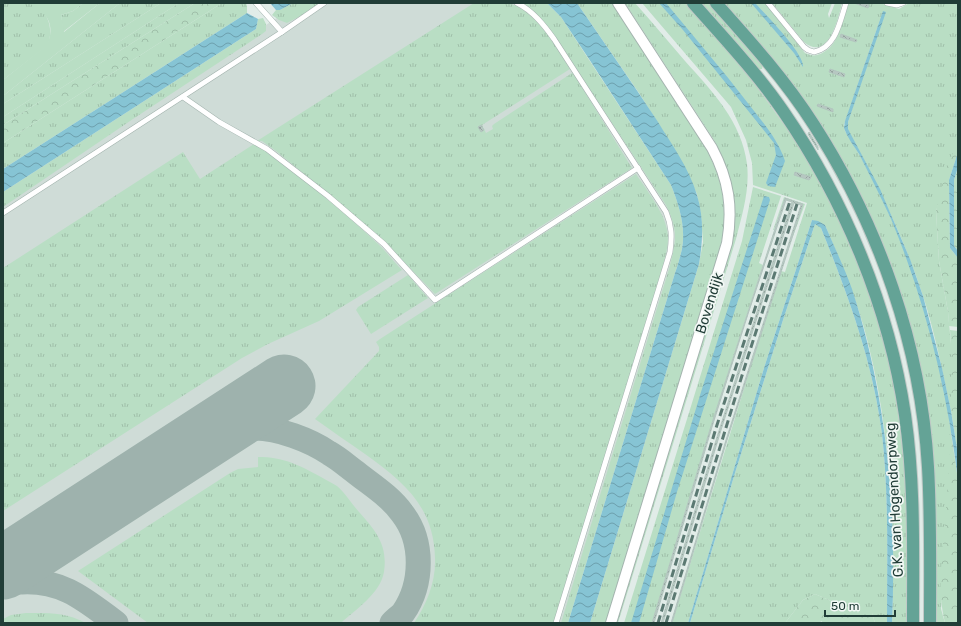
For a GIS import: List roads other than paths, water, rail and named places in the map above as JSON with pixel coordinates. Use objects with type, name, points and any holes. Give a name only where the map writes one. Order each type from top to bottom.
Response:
[{"type":"main road","name":"G.K. van Hogendorpweg","points":[[693,3],[742,59],[782,110],[799,136],[827,185],[853,237],[877,297],[897,374],[905,415],[912,507],[913,623]]},
{"type":"main road","points":[[716,3],[777,73],[814,125],[850,189],[870,229],[894,291],[916,376],[928,466],[930,515],[930,623]]},
{"type":"street","name":"Bovendijk","points":[[611,623],[727,243],[730,208],[727,186],[721,164],[618,3]]},
{"type":"lane","points":[[256,3],[282,32]]},
{"type":"lane","points":[[3,213],[183,97],[324,3]]},
{"type":"lane","points":[[517,3],[532,14],[548,29],[666,212],[671,223],[672,237],[670,252],[556,623]]},
{"type":"lane","points":[[768,3],[804,47],[814,52],[825,48],[833,39],[846,3]]},
{"type":"lane","points":[[887,3],[897,5],[902,3]]},
{"type":"lane","points":[[183,97],[219,122],[267,148],[328,196],[384,244],[436,300],[638,168]]},
{"type":"water","points":[[270,3],[293,3],[280,10],[276,10]]},
{"type":"water","points":[[547,3],[577,3],[680,157],[694,185],[702,221],[699,264],[590,623],[568,623],[678,264],[682,249],[683,233],[677,200],[671,185],[561,17]]},
{"type":"water","points":[[659,3],[666,3],[774,137],[785,161],[775,187],[768,186],[766,183],[776,155],[774,143],[683,30]]},
{"type":"water","points":[[751,3],[755,3],[784,34],[798,53],[803,67],[794,53]]},
{"type":"water","points":[[883,11],[886,12],[848,122],[848,129],[880,189],[910,259],[923,296],[942,368],[951,411],[958,455],[958,480],[948,413],[934,347],[915,283],[891,219],[859,154],[844,128],[845,121]]},
{"type":"water","points":[[247,13],[258,19],[256,29],[3,192],[3,169]]},
{"type":"water","points":[[958,152],[958,167],[954,180],[954,246],[958,251],[958,258],[950,248],[949,180]]},
{"type":"water","points":[[764,196],[769,197],[770,200],[677,492],[639,623],[631,623],[701,392]]},
{"type":"water","points":[[812,220],[818,221],[825,225],[846,273],[864,329],[874,371],[887,454],[891,496],[893,539],[892,623],[887,623],[886,481],[878,407],[866,355],[850,304],[821,228],[815,224],[735,473],[690,623],[688,623],[764,368]]},
{"type":"railway","points":[[658,623],[716,428],[790,201]]},
{"type":"railway","points":[[666,623],[744,369],[797,204]]}]
